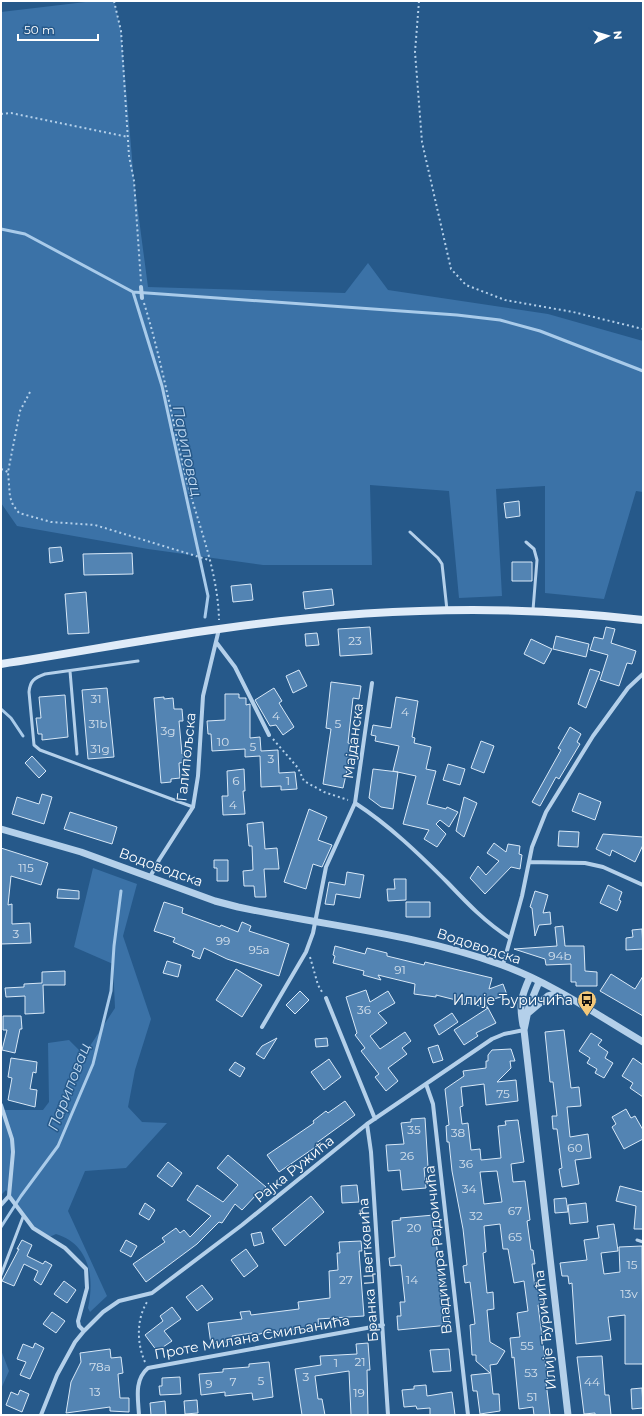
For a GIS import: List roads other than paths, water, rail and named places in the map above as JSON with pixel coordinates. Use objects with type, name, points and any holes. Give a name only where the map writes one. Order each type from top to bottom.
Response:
[{"type":"main road","points":[[1,664],[219,629],[317,618],[447,610],[533,612],[608,616],[643,620]]},
{"type":"street","points":[[141,287],[142,298]]},
{"type":"street","name":"Галипољска","points":[[150,877],[159,860],[193,807],[198,776],[203,696],[219,629]]},
{"type":"street","points":[[216,642],[235,667],[269,735]]},
{"type":"street","points":[[503,965],[522,896],[535,836],[554,798],[593,736],[628,688],[643,674]]},
{"type":"street","name":"Мајданска","points":[[355,803],[372,683]]},
{"type":"street","points":[[262,1027],[306,952],[326,867],[355,803]]},
{"type":"street","name":"Водоводска","points":[[355,803],[368,811],[406,843],[489,924],[510,938]]},
{"type":"street","name":"Водоводска","points":[[1,829],[81,852],[233,906],[314,922],[409,938],[503,965],[530,977],[643,1042]]},
{"type":"street","points":[[529,862],[586,863],[603,867],[643,885]]},
{"type":"street","points":[[524,1030],[520,1005],[530,977]]},
{"type":"street","name":"Илије Ђуричића","points":[[538,982],[524,1030],[568,1415]]},
{"type":"street","points":[[528,1013],[548,996],[559,993]]},
{"type":"street","points":[[326,998],[375,1119]]},
{"type":"street","name":"Рајка Ружића","points":[[40,1415],[58,1375],[84,1331],[103,1312],[119,1301],[152,1293],[242,1225],[367,1124],[492,1039],[504,1034],[524,1030]]},
{"type":"street","name":"Владимира Радоичића","points":[[426,1084],[430,1092],[434,1117],[468,1415]]},
{"type":"street","points":[[1,1105],[13,1145],[10,1197],[23,1217],[40,1234],[65,1248],[86,1270],[87,1288],[78,1321],[79,1326],[84,1331]]},
{"type":"street","name":"Бранка Цветковића","points":[[367,1124],[371,1152],[388,1415]]},
{"type":"street","points":[[1,1205],[10,1197]]},
{"type":"street","name":"Проте Милана Смиљанића","points":[[139,1415],[138,1383],[143,1372],[148,1368],[383,1325]]},
{"type":"lane","points":[[410,532],[438,558],[442,564],[447,610]]},
{"type":"lane","points":[[526,542],[534,549],[537,560],[533,612]]},
{"type":"lane","points":[[138,661],[70,671],[35,678],[30,685],[29,692],[34,745],[37,748],[193,807]]},
{"type":"lane","points":[[70,671],[77,754]]},
{"type":"lane","points":[[1,1275],[23,1217]]},
{"type":"lane","points":[[637,1240],[643,1242]]},
{"type":"waterway","points":[[1,229],[25,234],[133,292],[457,315],[500,320],[540,331],[643,371]]},
{"type":"waterway","name":"Париповац","points":[[133,292],[162,386],[208,596],[205,617]]},
{"type":"waterway","points":[[1,709],[11,718],[23,736]]},
{"type":"waterway","name":"Париповац","points":[[1,1227],[21,1196],[58,1146],[93,1064],[111,991],[114,946],[121,891]]},
{"type":"place","name":"Илије Ђуричића","points":[[587,1017]]}]
